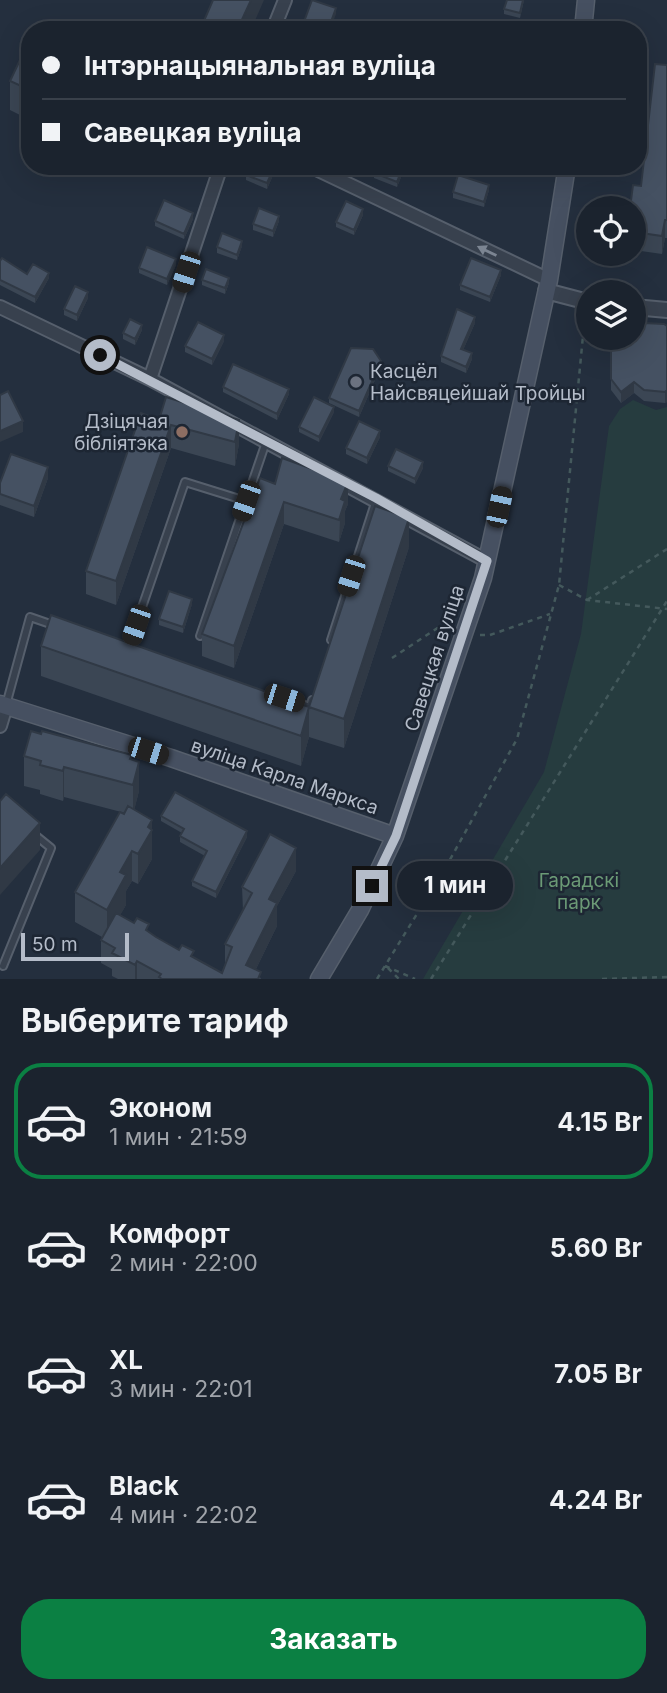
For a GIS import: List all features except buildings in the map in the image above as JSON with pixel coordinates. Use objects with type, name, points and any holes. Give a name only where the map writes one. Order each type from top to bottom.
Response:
[{"type":"main road","points":[[584,21],[586,0]]},
{"type":"main road","name":"Савецкая вуліца","points":[[319,979],[360,910],[396,836],[487,561],[548,286],[566,175]]},
{"type":"main road","name":"вуліца Карла Маркса","points":[[3,705],[172,758],[396,836]]},
{"type":"street","points":[[277,21],[285,0]]},
{"type":"street","points":[[150,379],[218,175]]},
{"type":"street","points":[[328,175],[576,297]]},
{"type":"street","points":[[0,307],[150,379],[376,498],[487,561]]},
{"type":"street","points":[[646,308],[667,310]]},
{"type":"street","points":[[0,726],[3,705]]},
{"type":"lane","points":[[200,636],[266,442]]},
{"type":"lane","points":[[128,648],[185,482],[246,501]]},
{"type":"lane","points":[[327,654],[376,498]]},
{"type":"lane","points":[[3,705],[30,617],[64,628]]},
{"type":"lane","points":[[115,644],[141,653]]},
{"type":"lane","points":[[284,698],[310,706],[314,694]]},
{"type":"lane","points":[[3,966],[51,848],[31,832]]},
{"type":"path","points":[[377,979],[447,865],[517,739],[559,584],[582,350]]},
{"type":"path","points":[[587,600],[667,549]]},
{"type":"path","points":[[559,584],[587,600],[665,609]]},
{"type":"path","points":[[431,979],[665,609],[667,601]]},
{"type":"path","points":[[386,966],[399,979]]},
{"type":"path","points":[[386,966],[415,979]]},
{"type":"path","points":[[602,979],[667,977]]},
{"type":"green space","name":"Гарадскі парк","points":[[633,400],[656,410],[667,407],[667,979],[423,979],[544,772],[581,634],[609,426],[620,409]]},
{"type":"place","name":"Касцёл Найсвяцейшай Тройцы","points":[[356,382]]},
{"type":"place","name":"Дзіцячая бібліятэка","points":[[182,432]]},
{"type":"route","points":[[100,355],[376,498],[487,561],[396,836],[372,886]]}]
